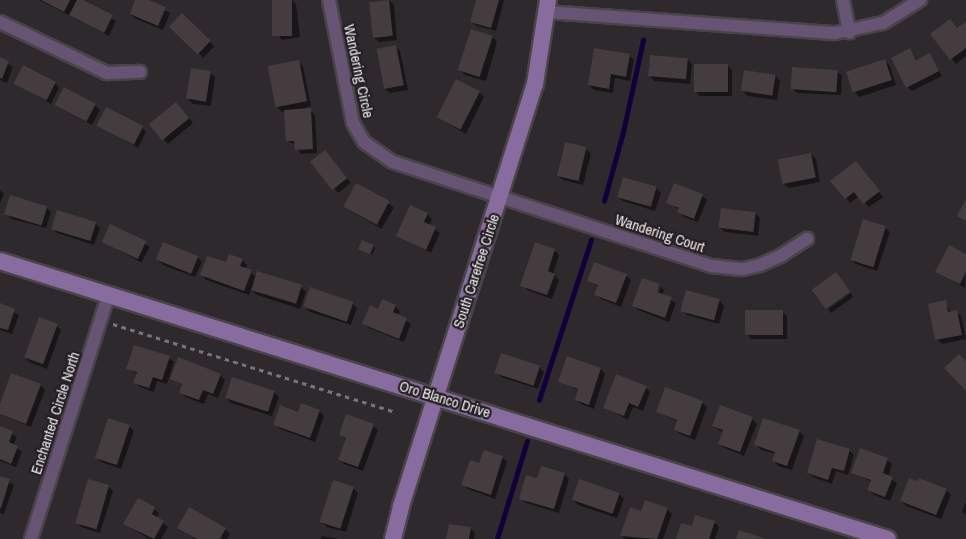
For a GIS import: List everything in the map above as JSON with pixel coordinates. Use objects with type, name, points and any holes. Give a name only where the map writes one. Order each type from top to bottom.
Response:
[{"type":"street","name":"Wandering Circle","points":[[329,0],[353,123],[364,142],[393,162],[500,197]]},
{"type":"street","points":[[843,0],[849,32]]},
{"type":"street","points":[[547,6],[808,32],[849,32],[883,23],[920,0]]},
{"type":"street","name":"South Carefree Circle","points":[[393,539],[535,84],[547,6]]},
{"type":"street","points":[[0,22],[107,73],[140,72]]},
{"type":"street","name":"Wandering Court","points":[[500,197],[712,266],[728,269],[743,269],[760,265],[782,255],[807,239]]},
{"type":"street","name":"Oro Blanco Drive","points":[[0,261],[888,539]]},
{"type":"street","name":"Enchanted Circle North","points":[[31,539],[108,296]]},
{"type":"path","points":[[114,323],[396,412]]},
{"type":"building","points":[[41,0],[70,0],[64,12]]},
{"type":"building","points":[[77,0],[83,0],[113,15],[104,33],[69,15]]},
{"type":"building","points":[[135,0],[149,0],[166,7],[158,26],[130,14]]},
{"type":"building","points":[[272,0],[292,0],[292,36],[272,36]]},
{"type":"building","points":[[389,0],[393,36],[373,38],[369,2]]},
{"type":"building","points":[[476,0],[499,0],[491,28],[470,22]]},
{"type":"building","points":[[182,13],[211,41],[198,54],[169,27]]},
{"type":"building","points":[[950,19],[957,28],[966,22],[966,48],[950,60],[930,34]]},
{"type":"building","points":[[471,29],[493,36],[480,77],[458,70]]},
{"type":"building","points":[[396,45],[404,85],[384,89],[376,49]]},
{"type":"building","points":[[594,48],[630,54],[626,77],[611,74],[609,89],[588,85]]},
{"type":"building","points":[[910,48],[916,60],[930,53],[939,71],[906,88],[891,58]]},
{"type":"building","points":[[650,55],[688,58],[686,79],[648,76]]},
{"type":"building","points":[[0,57],[9,61],[2,79],[0,78]]},
{"type":"building","points":[[885,59],[892,80],[853,93],[846,72]]},
{"type":"building","points":[[299,60],[307,101],[276,107],[268,66]]},
{"type":"building","points":[[694,64],[728,64],[728,92],[694,92]]},
{"type":"building","points":[[23,65],[56,82],[46,101],[13,84]]},
{"type":"building","points":[[792,67],[838,70],[836,92],[790,89]]},
{"type":"building","points":[[191,68],[211,71],[206,102],[186,99]]},
{"type":"building","points":[[744,70],[776,75],[772,96],[741,91]]},
{"type":"building","points":[[456,79],[480,91],[461,130],[436,117]]},
{"type":"building","points":[[64,87],[96,104],[86,122],[55,105]]},
{"type":"building","points":[[176,102],[189,118],[162,140],[149,124]]},
{"type":"building","points":[[106,107],[143,126],[134,145],[96,126]]},
{"type":"building","points":[[311,108],[313,149],[295,150],[294,141],[286,141],[284,110]]},
{"type":"building","points":[[565,142],[586,147],[579,181],[557,176]]},
{"type":"building","points":[[325,150],[347,178],[332,190],[310,162]]},
{"type":"building","points":[[811,153],[816,178],[782,184],[778,159]]},
{"type":"building","points":[[856,161],[880,191],[863,204],[854,192],[845,199],[830,181]]},
{"type":"building","points":[[623,177],[657,187],[651,207],[617,197]]},
{"type":"building","points":[[356,183],[390,201],[377,225],[343,207]]},
{"type":"building","points":[[674,183],[703,194],[694,219],[677,212],[679,208],[666,203]]},
{"type":"building","points":[[10,195],[47,206],[41,226],[4,214]]},
{"type":"building","points":[[966,199],[966,221],[957,216]]},
{"type":"building","points":[[410,205],[428,213],[424,222],[436,227],[426,250],[396,236]]},
{"type":"building","points":[[721,208],[756,212],[753,232],[719,228]]},
{"type":"building","points":[[57,210],[96,222],[90,241],[51,229]]},
{"type":"building","points":[[863,219],[886,226],[873,267],[850,260]]},
{"type":"building","points":[[110,224],[146,241],[138,259],[102,242]]},
{"type":"building","points":[[362,240],[374,245],[370,254],[358,249]]},
{"type":"building","points":[[163,242],[198,256],[191,274],[156,260]]},
{"type":"building","points":[[535,242],[555,249],[548,271],[555,274],[547,295],[520,286]]},
{"type":"building","points":[[949,245],[966,254],[966,272],[960,284],[935,272]]},
{"type":"building","points":[[229,254],[243,259],[240,266],[252,270],[244,291],[200,275],[207,256],[226,262]]},
{"type":"building","points":[[594,262],[627,274],[616,303],[594,295],[598,285],[587,281]]},
{"type":"building","points":[[257,271],[302,285],[296,304],[251,290]]},
{"type":"building","points":[[836,272],[850,291],[826,309],[812,290]]},
{"type":"building","points":[[642,278],[660,284],[657,292],[672,297],[665,318],[632,306]]},
{"type":"building","points":[[310,287],[353,302],[347,322],[303,307]]},
{"type":"building","points":[[686,290],[720,299],[714,320],[680,311]]},
{"type":"building","points":[[382,299],[396,305],[393,312],[407,318],[399,339],[362,324],[370,305],[378,309]]},
{"type":"building","points":[[946,300],[948,312],[957,310],[962,335],[935,340],[928,304]]},
{"type":"building","points":[[0,303],[15,309],[8,330],[0,328]]},
{"type":"building","points":[[745,310],[783,310],[783,335],[745,335]]},
{"type":"building","points":[[39,317],[58,324],[43,364],[24,357]]},
{"type":"building","points":[[134,345],[170,356],[162,380],[153,377],[149,388],[133,383],[137,372],[126,369]]},
{"type":"building","points":[[501,353],[540,366],[534,386],[495,373]]},
{"type":"building","points":[[959,354],[966,361],[966,391],[944,368]]},
{"type":"building","points":[[567,356],[601,368],[589,405],[575,400],[578,389],[558,382]]},
{"type":"building","points":[[178,357],[221,374],[213,394],[203,390],[199,400],[179,393],[182,384],[170,379]]},
{"type":"building","points":[[11,373],[41,384],[26,424],[0,414],[0,404]]},
{"type":"building","points":[[616,374],[647,386],[638,407],[629,403],[624,416],[603,408]]},
{"type":"building","points":[[232,377],[275,391],[268,412],[225,398]]},
{"type":"building","points":[[665,387],[703,401],[690,436],[674,430],[677,420],[656,412]]},
{"type":"building","points":[[301,403],[320,410],[310,438],[273,425],[280,405],[298,412]]},
{"type":"building","points":[[720,405],[753,417],[740,452],[718,444],[723,430],[712,426]]},
{"type":"building","points":[[346,414],[374,424],[358,467],[338,460],[346,438],[339,435]]},
{"type":"building","points":[[108,418],[130,425],[117,465],[95,458]]},
{"type":"building","points":[[763,418],[800,430],[787,466],[772,461],[775,452],[754,445]]},
{"type":"building","points":[[0,426],[13,431],[9,442],[18,446],[11,464],[0,459]]},
{"type":"building","points":[[817,439],[850,449],[844,471],[832,468],[828,480],[807,473]]},
{"type":"building","points":[[860,448],[888,458],[883,473],[893,477],[885,497],[867,490],[871,480],[851,473]]},
{"type":"building","points":[[484,450],[503,456],[491,495],[461,485],[470,460],[479,463]]},
{"type":"building","points":[[541,466],[565,473],[554,509],[519,499],[526,475],[537,478]]},
{"type":"building","points":[[0,476],[10,479],[1,508],[0,508]]},
{"type":"building","points":[[909,478],[918,481],[919,478],[947,489],[936,515],[900,501]]},
{"type":"building","points":[[88,479],[109,485],[96,529],[75,523]]},
{"type":"building","points":[[579,479],[620,493],[612,514],[572,500]]},
{"type":"building","points":[[333,480],[354,487],[340,529],[319,522]]},
{"type":"building","points":[[138,498],[155,507],[152,514],[164,521],[154,539],[123,524]]},
{"type":"building","points":[[645,500],[668,508],[657,539],[620,536],[630,507],[641,511]]},
{"type":"building","points":[[189,507],[226,528],[220,539],[197,539],[177,528]]},
{"type":"building","points":[[695,515],[715,521],[709,539],[676,539],[681,523],[692,526]]},
{"type":"building","points":[[449,524],[471,527],[469,539],[446,539]]},
{"type":"building","points":[[739,530],[766,539],[736,539]]},
{"type":"waterway","points":[[604,201],[623,132],[643,40]]},
{"type":"waterway","points":[[539,400],[591,240]]},
{"type":"waterway","points":[[497,539],[527,441]]}]
